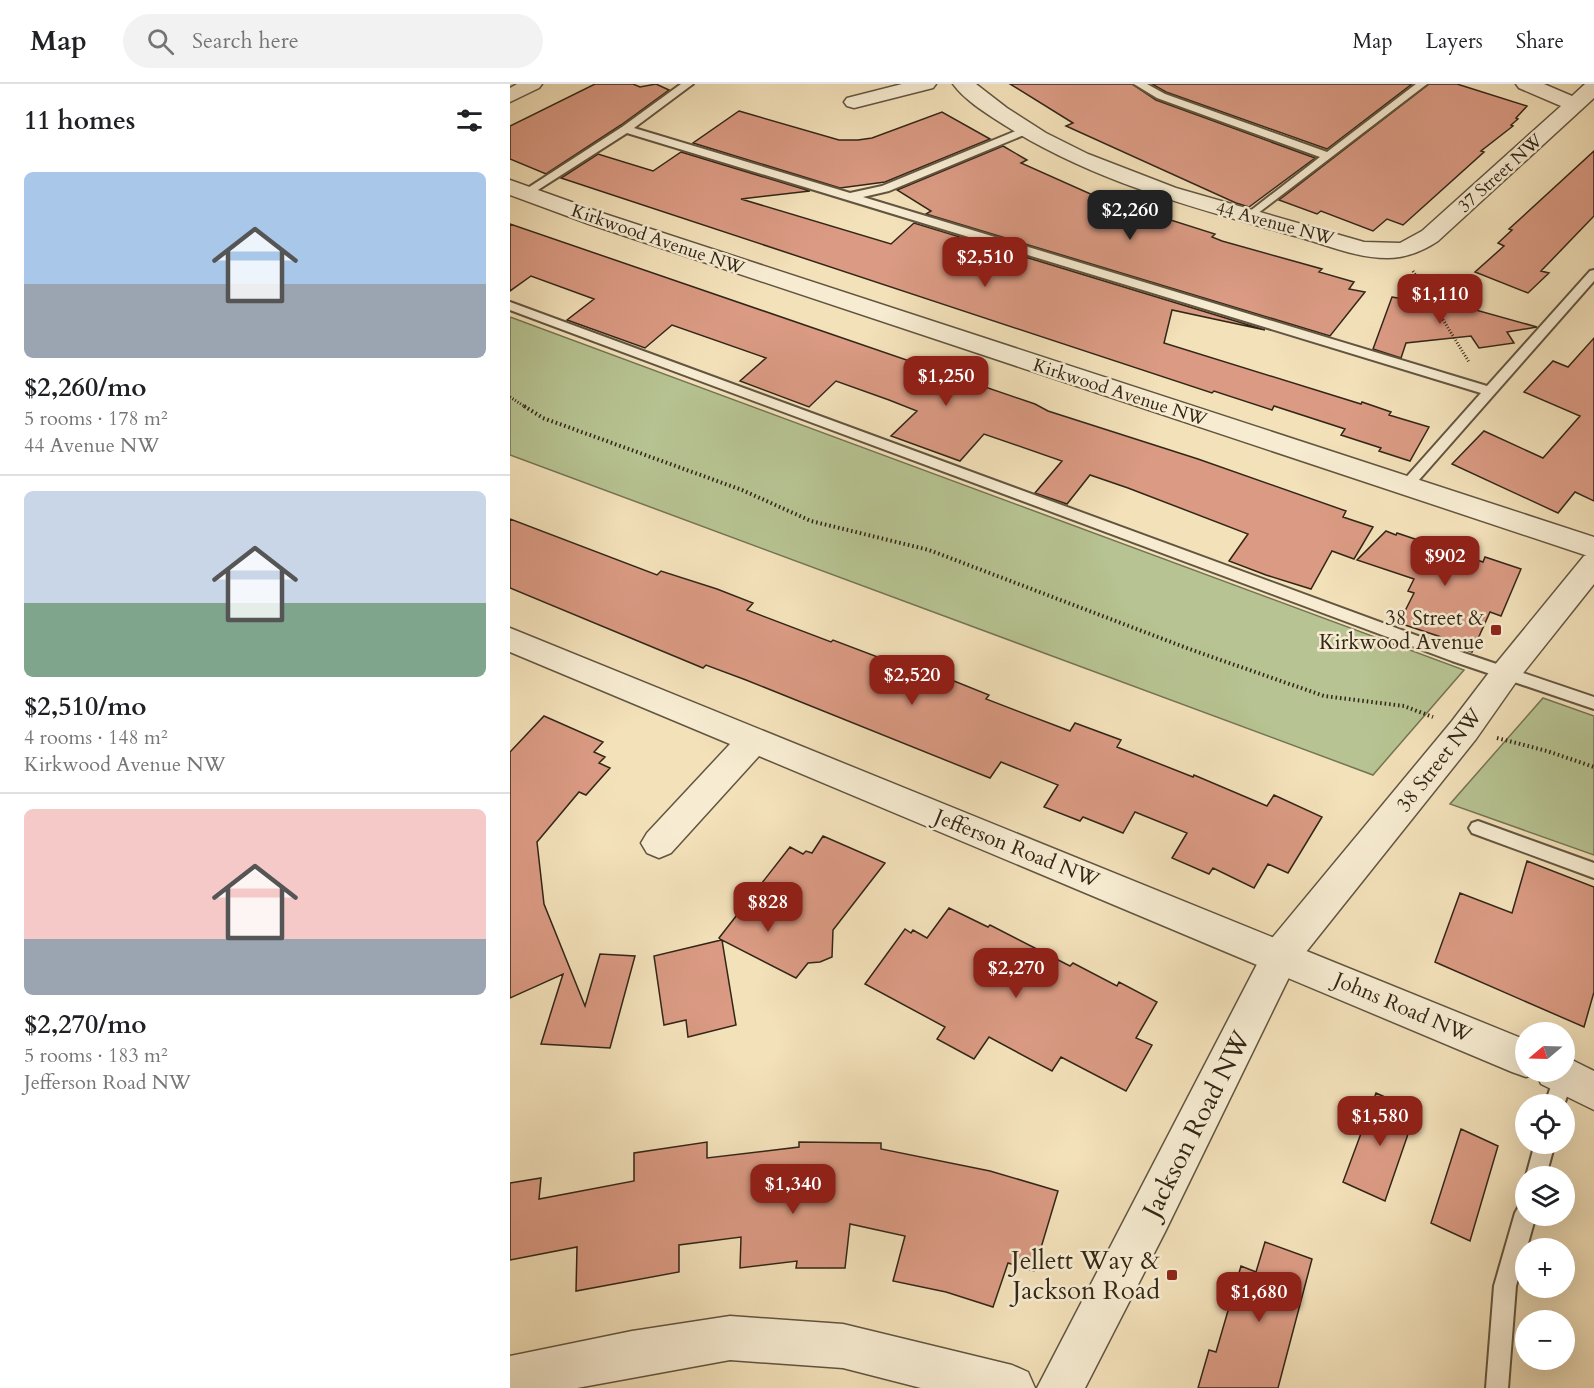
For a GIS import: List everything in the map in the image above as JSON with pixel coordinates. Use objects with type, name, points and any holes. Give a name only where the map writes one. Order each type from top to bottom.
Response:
[{"type":"street","points":[[510,96],[532,84]]},
{"type":"street","points":[[854,102],[926,84]]},
{"type":"street","name":"44 Avenue NW","points":[[963,84],[981,100],[1027,130],[1143,184],[1249,217],[1366,248],[1400,250]]},
{"type":"street","points":[[1526,84],[1575,104]]},
{"type":"street","name":"37 Street NW","points":[[1400,250],[1430,236],[1594,87]]},
{"type":"street","name":"Kirkwood Avenue NW","points":[[518,190],[597,219],[1594,548]]},
{"type":"street","name":"38 Street NW","points":[[1281,955],[1464,730],[1505,674],[1594,563]]},
{"type":"street","name":"Jefferson Road NW","points":[[510,639],[753,741],[1281,955]]},
{"type":"street","points":[[659,843],[753,741]]},
{"type":"street","name":"Johns Road NW","points":[[1281,955],[1515,1054]]},
{"type":"street","name":"Jackson Road NW","points":[[1060,1388],[1150,1217],[1281,955]]},
{"type":"street","points":[[510,1379],[632,1354],[730,1338],[843,1346],[1012,1388]]},
{"type":"lane","points":[[518,190],[626,129],[688,84]]},
{"type":"lane","points":[[1139,84],[1161,96],[1328,156]]},
{"type":"lane","points":[[1249,217],[1422,84]]},
{"type":"lane","points":[[626,129],[1488,391]]},
{"type":"lane","points":[[852,196],[885,189],[1027,130]]},
{"type":"lane","points":[[1406,486],[1594,274]]},
{"type":"lane","points":[[510,306],[1505,674],[1594,703]]},
{"type":"lane","points":[[1478,828],[1594,871]]},
{"type":"lane","points":[[1497,1388],[1505,1286],[1522,1226]]},
{"type":"path","points":[[1400,250],[1488,391]]},
{"type":"path","points":[[510,397],[543,418],[742,490],[811,521],[929,550],[1192,650],[1324,696],[1404,706],[1464,730],[1547,751],[1594,767]]},
{"type":"green space","points":[[510,317],[1464,670],[1373,775],[510,455]]},
{"type":"green space","points":[[1543,698],[1594,716],[1594,855],[1450,804]]},
{"type":"building","points":[[595,84],[633,84],[640,87],[656,84],[669,90],[621,125],[546,174],[510,159],[510,126]]},
{"type":"building","points":[[1010,84],[1132,84],[1156,100],[1315,158],[1249,207],[1066,126],[1073,123]]},
{"type":"building","points":[[1152,84],[1412,84],[1327,149],[1166,92]]},
{"type":"building","points":[[1429,84],[1457,84],[1527,106],[1511,125],[1513,126],[1481,151],[1484,152],[1403,225],[1387,219],[1373,231],[1321,211],[1317,214],[1279,200]]},
{"type":"building","points":[[739,111],[839,140],[872,138],[942,112],[990,139],[885,182],[840,188],[693,143]]},
{"type":"building","points":[[1003,146],[1027,160],[1021,163],[1095,196],[1215,234],[1212,237],[1222,241],[1322,269],[1319,272],[1354,282],[1349,289],[1365,292],[1330,336],[926,214],[931,211],[897,190]]},
{"type":"building","points":[[1594,151],[1594,216],[1541,271],[1549,273],[1528,293],[1475,272],[1504,246],[1498,243],[1512,230],[1509,229]]},
{"type":"building","points":[[681,152],[810,191],[741,199],[891,244],[914,223],[1265,330],[1172,310],[1164,343],[1361,404],[1362,402],[1391,412],[1389,415],[1429,427],[1410,461],[1379,451],[1381,448],[1341,435],[1345,429],[1274,406],[1272,410],[1214,391],[1212,393],[561,178],[598,154],[653,171]]},
{"type":"building","points":[[510,224],[1035,404],[1048,411],[1198,459],[1346,511],[1343,517],[1373,527],[1354,559],[1332,551],[1311,589],[1266,575],[1229,561],[1248,534],[1128,488],[1090,475],[1067,504],[1035,493],[1062,461],[984,434],[960,461],[891,436],[917,411],[889,400],[836,381],[809,407],[740,381],[766,358],[672,325],[645,348],[567,320],[594,299],[531,276],[510,291]]},
{"type":"building","points":[[1392,297],[1420,302],[1440,300],[1537,327],[1507,332],[1514,343],[1479,348],[1471,336],[1406,343],[1401,358],[1373,349]]},
{"type":"building","points":[[1594,338],[1594,501],[1575,492],[1558,513],[1452,464],[1484,431],[1543,458],[1580,416],[1524,392],[1553,361],[1568,367]]},
{"type":"building","points":[[510,519],[657,575],[661,571],[717,589],[753,603],[747,610],[941,681],[944,677],[989,695],[986,699],[1070,731],[1075,723],[1121,740],[1117,747],[1193,777],[1194,775],[1267,806],[1274,795],[1322,817],[1288,873],[1268,864],[1254,888],[1213,868],[1209,874],[1172,858],[1187,833],[1135,812],[1123,833],[1083,817],[1080,821],[1044,807],[1058,785],[1001,762],[990,778],[746,680],[706,665],[703,668],[510,588]]},
{"type":"building","points":[[1386,531],[1483,562],[1485,557],[1521,569],[1501,616],[1490,612],[1472,652],[1439,640],[1441,637],[1399,623],[1414,593],[1408,591],[1414,579],[1357,560]]},
{"type":"building","points":[[544,716],[603,742],[594,752],[605,757],[599,763],[610,768],[586,795],[579,792],[537,842],[544,904],[585,1006],[600,954],[635,956],[610,1048],[541,1044],[563,974],[510,998],[510,752]]},
{"type":"building","points":[[823,836],[885,863],[833,930],[832,957],[820,962],[808,963],[796,978],[722,940],[736,1025],[688,1037],[686,1020],[664,1025],[654,956],[721,940],[719,938],[790,847],[803,854],[806,851],[812,853]]},
{"type":"building","points":[[1527,861],[1594,887],[1594,992],[1584,1027],[1435,962],[1460,893],[1512,913]]},
{"type":"building","points":[[949,908],[988,927],[990,925],[1070,966],[1073,963],[1117,986],[1119,982],[1157,1002],[1136,1038],[1152,1045],[1126,1091],[1061,1057],[1052,1071],[989,1037],[974,1059],[937,1039],[945,1027],[865,984],[905,929],[911,933],[913,930],[927,938]]},
{"type":"building","points":[[1376,1093],[1416,1111],[1385,1201],[1343,1182]]},
{"type":"building","points":[[1461,1129],[1498,1146],[1470,1241],[1431,1223]]},
{"type":"building","points":[[707,1142],[707,1158],[799,1147],[799,1142],[881,1143],[881,1149],[990,1171],[1058,1191],[1034,1271],[1008,1263],[993,1307],[946,1292],[893,1281],[905,1236],[850,1224],[845,1268],[796,1268],[797,1261],[740,1268],[741,1237],[679,1245],[679,1272],[576,1291],[577,1247],[510,1260],[510,1183],[541,1178],[539,1199],[634,1181],[634,1153]]},
{"type":"building","points":[[1265,1242],[1312,1259],[1278,1388],[1198,1388],[1209,1350],[1216,1352],[1241,1266],[1256,1272]]},
{"type":"place","name":"38 Street & Kirkwood Avenue","points":[[1496,630]]},
{"type":"place","name":"Jellett Way & Jackson Road","points":[[1172,1275]]}]
